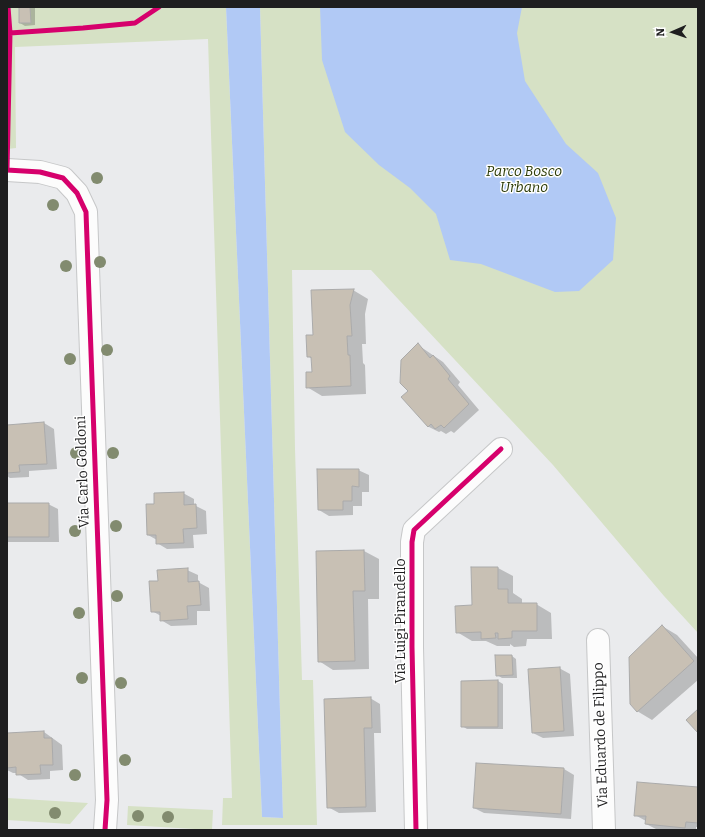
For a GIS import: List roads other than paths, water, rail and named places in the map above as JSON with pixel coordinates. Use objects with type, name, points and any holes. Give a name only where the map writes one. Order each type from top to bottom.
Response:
[{"type":"street","name":"Via Carlo Goldoni","points":[[7,170],[40,172],[63,178],[77,193],[86,212],[107,800],[105,830]]},
{"type":"street","name":"Via Luigi Pirandello","points":[[416,830],[412,647],[412,542],[414,530],[501,449]]},
{"type":"street","name":"Via Eduardo de Filippo","points":[[598,640],[604,830]]},
{"type":"water","points":[[226,7],[260,7],[283,818],[262,817]]},
{"type":"water","points":[[320,7],[522,7],[517,33],[525,81],[566,144],[598,173],[616,218],[613,260],[579,291],[555,292],[481,264],[450,260],[436,214],[410,188],[379,165],[345,132],[322,60]]},
{"type":"park label","name":"Parco Bosco Urbano","points":[[524,180]]}]
